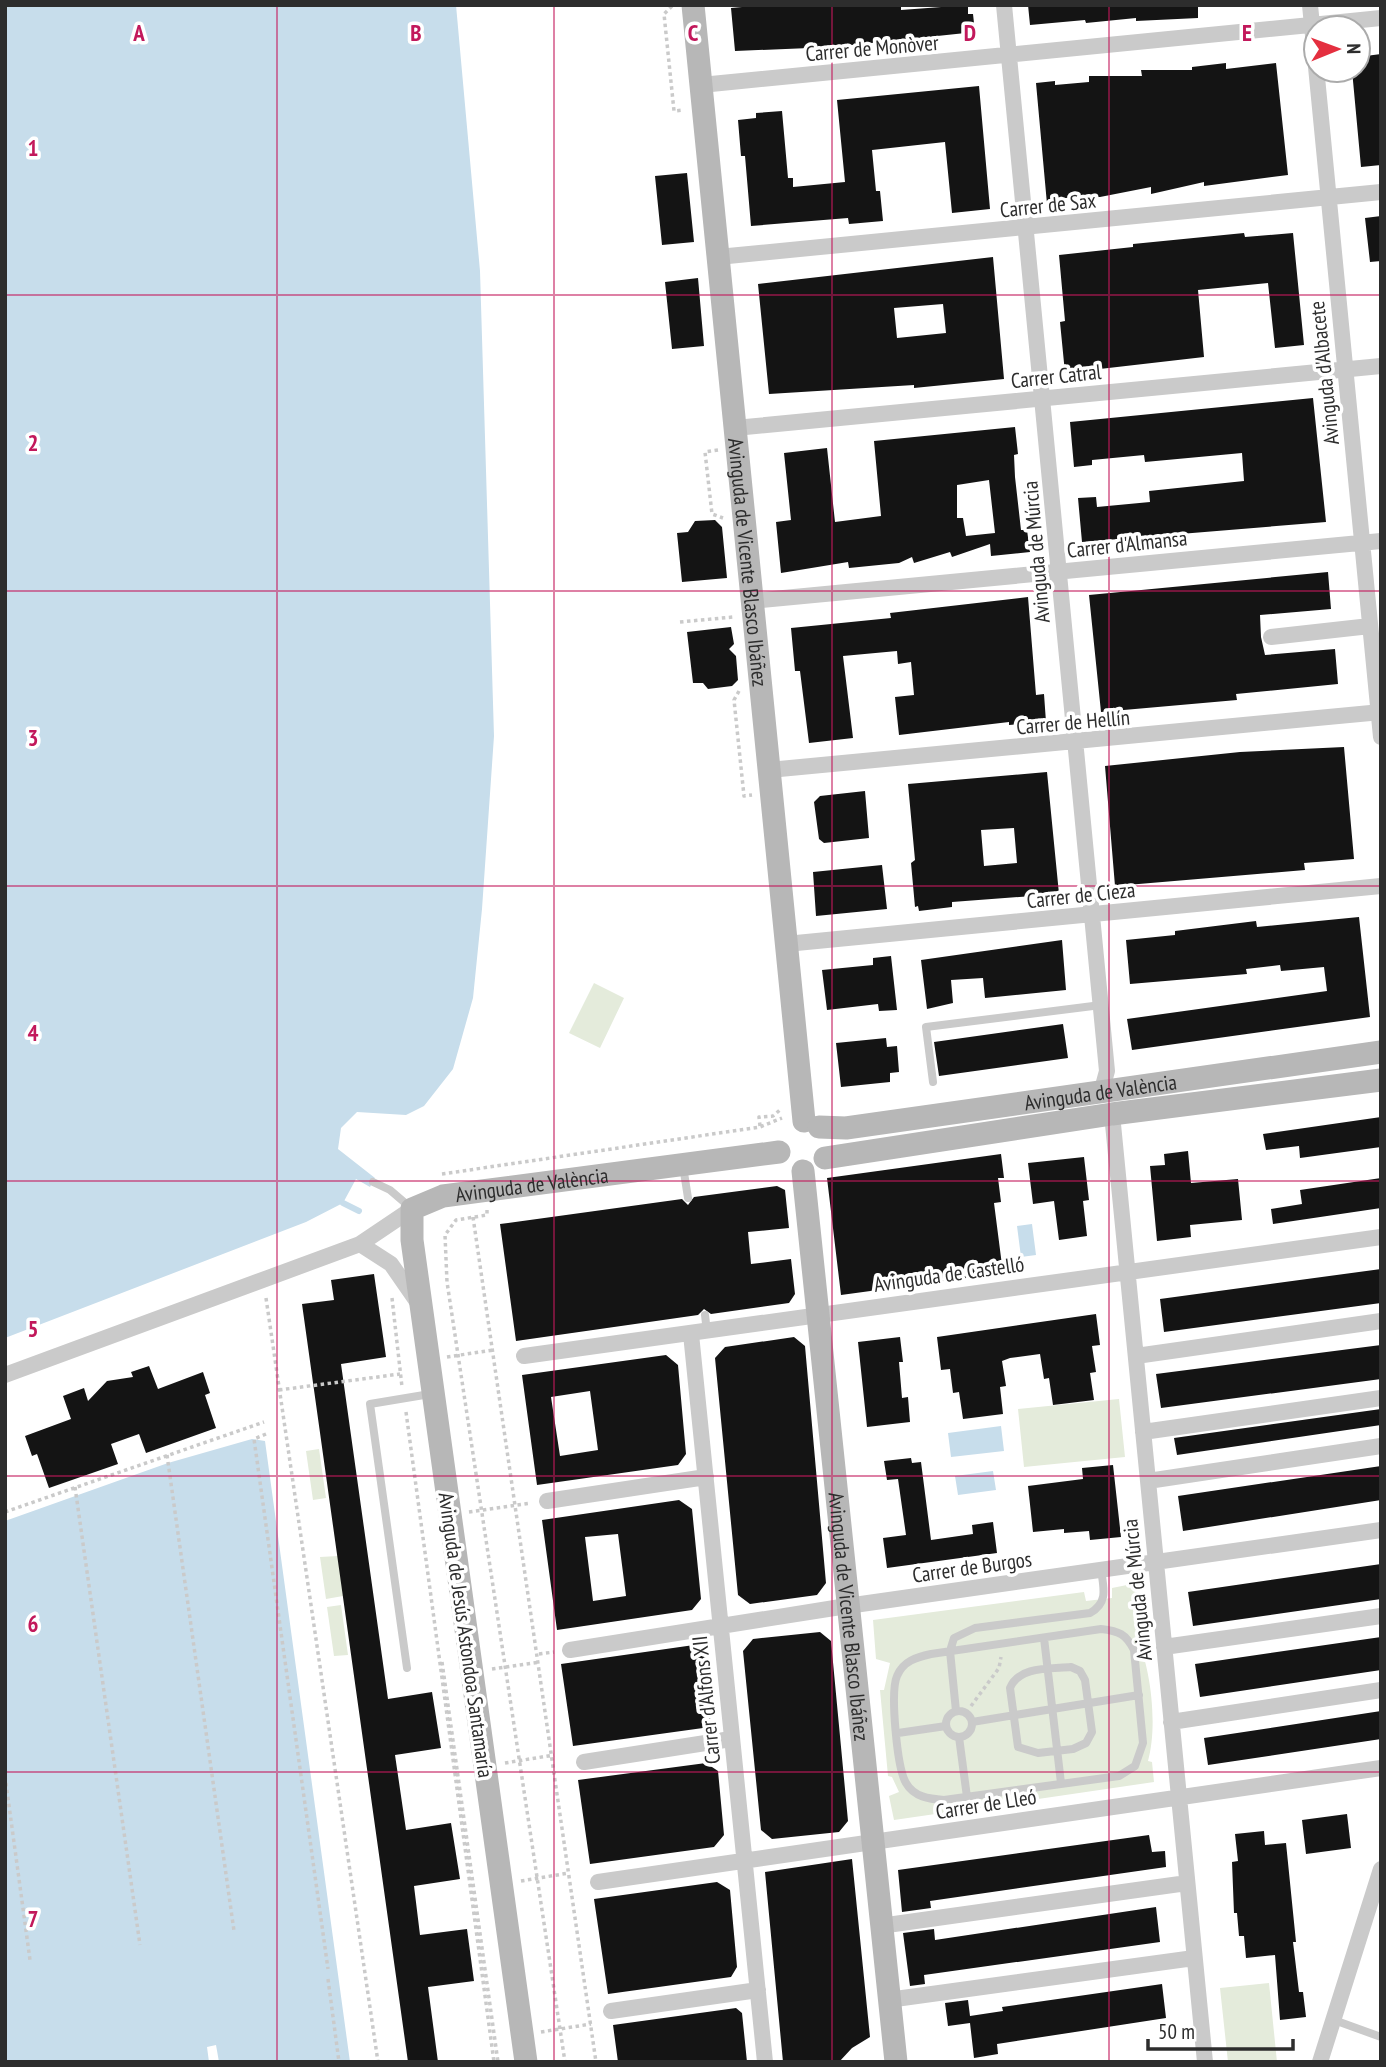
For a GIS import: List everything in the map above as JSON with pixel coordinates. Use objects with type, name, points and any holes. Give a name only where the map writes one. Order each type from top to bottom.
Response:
[{"type":"street","name":"Avinguda de Vicente Blasco Ibáñez","points":[[693,5],[736,438],[741,613],[769,770],[801,1087],[812,1124]]},
{"type":"street","name":"Avinguda de Múrcia","points":[[1004,5],[1107,1071],[1101,1094]]},
{"type":"street","name":"Carrer de Monòver","points":[[702,96],[1009,56],[1302,26]]},
{"type":"street","name":"Avinguda d'Albacete","points":[[1317,84],[1381,737]]},
{"type":"street","name":"Carrer de Sax","points":[[718,257],[1381,192]]},
{"type":"street","name":"Carrer Catral","points":[[736,438],[1044,398],[1381,366]]},
{"type":"street","name":"Carrer d'Almansa","points":[[741,613],[1059,572],[1381,541]]},
{"type":"street","points":[[1271,637],[1370,626]]},
{"type":"street","name":"Carrer de Hellín","points":[[769,770],[1380,712]]},
{"type":"street","name":"Carrer de Cieza","points":[[786,944],[1381,886]]},
{"type":"street","name":"Avinguda de València","points":[[812,1124],[846,1128],[1101,1094],[1381,1052]]},
{"type":"street","name":"Avinguda de València","points":[[825,1158],[1112,1114],[1381,1080]]},
{"type":"street","name":"Avinguda de Múrcia","points":[[1112,1114],[1205,2062]]},
{"type":"street","points":[[795,1122],[812,1124],[828,1142],[825,1158],[816,1167],[803,1171],[788,1166],[771,1153],[783,1131],[795,1122]]},
{"type":"street","name":"Avinguda de València","points":[[412,1209],[443,1196],[771,1153]]},
{"type":"street","name":"Avinguda de Vicente Blasco Ibáñez","points":[[803,1171],[871,1842],[891,1925],[888,2000],[896,2062]]},
{"type":"street","points":[[5,1375],[360,1244],[412,1209]]},
{"type":"street","name":"Avinguda de Jesús Astondoa Santamaría","points":[[412,1209],[412,1240],[428,1360],[526,2062]]},
{"type":"street","name":"Avinguda de Castelló","points":[[524,1356],[1127,1270],[1381,1237]]},
{"type":"street","points":[[360,1244],[391,1264],[421,1307]]},
{"type":"street","points":[[1136,1356],[1381,1321]]},
{"type":"street","name":"Carrer d'Alfons XII","points":[[699,1333],[706,1477],[719,1627],[765,2062]]},
{"type":"street","points":[[1143,1432],[1381,1398]]},
{"type":"street","points":[[1148,1480],[1381,1446]]},
{"type":"street","points":[[547,1501],[706,1477]]},
{"type":"street","name":"Carrer de Burgos","points":[[570,1650],[847,1606],[1381,1530]]},
{"type":"street","points":[[1164,1647],[1381,1616]]},
{"type":"street","points":[[1171,1722],[1381,1690]]},
{"type":"street","points":[[584,1762],[731,1739]]},
{"type":"street","name":"Carrer de Lleó","points":[[598,1882],[743,1858],[1381,1768]]},
{"type":"street","points":[[1321,2062],[1381,1869]]},
{"type":"street","points":[[891,1925],[1187,1883]]},
{"type":"street","points":[[888,2000],[1195,1958]]},
{"type":"street","points":[[611,2011],[758,1990]]},
{"type":"lane","points":[[933,1082],[926,1027],[1101,1006]]},
{"type":"lane","points":[[683,1166],[688,1198]]},
{"type":"lane","points":[[373,1182],[390,1190],[412,1209]]},
{"type":"lane","points":[[699,1333],[705,1315]]},
{"type":"lane","points":[[407,1668],[370,1404],[433,1394]]},
{"type":"lane","points":[[956,1711],[950,1651],[954,1639],[975,1628],[1090,1613],[1100,1608],[1105,1597],[1101,1570]]},
{"type":"lane","points":[[1101,1629],[1116,1630],[1128,1638],[1134,1650],[1143,1743],[1135,1766],[1119,1776],[944,1800],[916,1794],[906,1783],[901,1766],[896,1678],[903,1667],[914,1658],[950,1651],[1101,1629]]},
{"type":"lane","points":[[1044,1638],[1061,1783]]},
{"type":"lane","points":[[1071,1667],[1080,1671],[1088,1703],[1092,1732],[1086,1743],[1056,1751],[1027,1752],[1018,1747],[1010,1688],[1013,1679],[1022,1673],[1071,1667]]},
{"type":"lane","points":[[972,1721],[1139,1695]]},
{"type":"lane","points":[[956,1711],[969,1715],[972,1721],[971,1729],[959,1737],[948,1732],[946,1726],[950,1714],[956,1711]]},
{"type":"lane","points":[[898,1733],[946,1726]]},
{"type":"lane","points":[[959,1737],[967,1797]]},
{"type":"lane","points":[[1334,2020],[1381,2037]]},
{"type":"path","points":[[673,5],[664,14],[674,111],[702,96]]},
{"type":"path","points":[[726,520],[712,514],[705,452],[736,438]]},
{"type":"path","points":[[680,622],[741,613]]},
{"type":"path","points":[[741,688],[734,700],[744,796]]},
{"type":"path","points":[[771,1153],[760,1127],[759,1117],[780,1111],[787,1101],[786,1088],[801,1087]]},
{"type":"path","points":[[438,1176],[446,1172],[773,1123]]},
{"type":"path","points":[[565,2062],[447,1282],[445,1235],[456,1220],[473,1217],[596,2062]]},
{"type":"path","points":[[405,1398],[400,1374],[391,1288],[496,2062]]},
{"type":"path","points":[[265,1292],[378,2062]]},
{"type":"path","points":[[428,1360],[493,1350]]},
{"type":"path","points":[[279,1390],[400,1374]]},
{"type":"path","points":[[5,1512],[264,1422]]},
{"type":"path","points":[[266,1434],[254,1439],[328,1969]]},
{"type":"path","points":[[167,1455],[234,1931]]},
{"type":"path","points":[[75,1487],[140,1945]]},
{"type":"path","points":[[971,1706],[999,1668],[1002,1659],[999,1644]]},
{"type":"path","points":[[5,1776],[30,1959]]},
{"type":"path","points":[[328,1979],[339,2062]]},
{"type":"green space","points":[[594,983],[624,998],[600,1048],[569,1033]]},
{"type":"green space","points":[[1119,1399],[1125,1457],[1024,1467],[1018,1409]]},
{"type":"green space","points":[[319,1449],[326,1498],[313,1500],[306,1451]]},
{"type":"green space","points":[[338,1556],[343,1596],[326,1599],[320,1557]]},
{"type":"green space","points":[[1132,1584],[1139,1590],[1142,1628],[1135,1633],[1141,1646],[1151,1696],[1152,1730],[1148,1761],[1152,1762],[1154,1782],[894,1820],[889,1796],[899,1792],[892,1777],[888,1776],[880,1690],[884,1690],[890,1663],[876,1659],[873,1620],[1084,1592],[1086,1601],[1112,1598],[1112,1588]]},
{"type":"green space","points":[[341,1605],[348,1655],[334,1656],[327,1607]]},
{"type":"green space","points":[[1269,1983],[1277,2062],[1228,2062],[1220,1988]]},
{"type":"water","points":[[5,5],[456,5],[480,271],[494,736],[473,998],[453,1069],[424,1106],[406,1115],[357,1112],[341,1128],[338,1149],[375,1178],[370,1187],[356,1179],[343,1203],[306,1222],[5,1338]]},
{"type":"water","points":[[1032,1224],[1036,1255],[1021,1257],[1017,1226]]},
{"type":"water","points":[[1001,1426],[1004,1451],[951,1457],[948,1433]]},
{"type":"water","points":[[252,1439],[265,1441],[350,2062],[219,2062],[216,2045],[207,2047],[209,2062],[5,2062],[5,1521],[168,1463]]},
{"type":"water","points":[[993,1471],[996,1490],[958,1495],[955,1476]]},
{"type":"building","points":[[765,5],[901,5],[901,10],[968,5],[968,14],[973,14],[975,32],[833,47],[735,51],[731,8]]},
{"type":"building","points":[[1028,5],[1198,5],[1198,18],[1136,21],[1136,18],[1086,23],[1085,20],[1030,25]]},
{"type":"building","points":[[1381,54],[1381,165],[1361,167],[1353,84],[1372,84],[1372,55]]},
{"type":"building","points":[[1226,63],[1226,69],[1276,63],[1288,175],[1204,186],[1204,182],[1151,194],[1151,187],[1100,197],[1064,198],[1064,202],[1047,204],[1036,83],[1055,81],[1055,85],[1089,82],[1089,76],[1142,76],[1141,70],[1192,70],[1192,67]]},
{"type":"building","points":[[979,86],[990,209],[952,213],[945,142],[872,150],[876,191],[880,191],[883,221],[849,224],[848,218],[751,226],[745,156],[741,156],[738,120],[756,118],[756,113],[782,111],[788,178],[793,178],[793,187],[845,182],[837,100]]},
{"type":"building","points":[[687,173],[694,242],[662,245],[655,176]]},
{"type":"building","points":[[1381,216],[1381,261],[1370,262],[1365,218]]},
{"type":"building","points":[[1244,233],[1245,237],[1293,233],[1304,345],[1275,348],[1268,283],[1198,290],[1204,357],[1065,373],[1060,322],[1065,321],[1059,255],[1133,247],[1133,244]]},
{"type":"building","points":[[993,257],[1004,379],[914,388],[914,385],[769,394],[758,284]],"holes":[[[943,304],[946,333],[897,338],[894,308]]]},
{"type":"building","points":[[698,278],[704,346],[672,349],[665,282]]},
{"type":"building","points":[[1313,398],[1326,522],[1082,542],[1078,498],[1096,497],[1097,507],[1150,502],[1149,491],[1244,481],[1242,453],[1145,462],[1144,455],[1092,460],[1092,465],[1074,467],[1070,422]]},
{"type":"building","points":[[1015,427],[1018,454],[1014,455],[1015,477],[1021,530],[1027,530],[1030,552],[991,556],[990,544],[952,557],[950,552],[914,563],[912,557],[899,563],[849,568],[848,562],[781,573],[776,522],[791,520],[784,453],[827,448],[835,522],[881,516],[874,441]],"holes":[[[989,480],[995,533],[966,536],[963,518],[957,518],[957,485]]]},
{"type":"building","points":[[715,520],[722,527],[727,578],[682,582],[677,533],[688,532],[695,521]]},
{"type":"building","points":[[1328,572],[1331,609],[1260,615],[1261,637],[1265,655],[1335,649],[1338,684],[1236,694],[1237,700],[1101,712],[1089,595]]},
{"type":"building","points":[[1028,597],[1036,695],[1044,694],[1046,722],[1009,725],[1009,722],[899,735],[895,697],[914,695],[911,662],[898,664],[897,651],[843,656],[853,738],[809,743],[800,671],[795,671],[791,628],[891,618],[890,613]]},
{"type":"building","points":[[731,627],[734,644],[729,649],[736,656],[738,680],[732,686],[708,689],[703,683],[693,683],[687,632]]},
{"type":"building","points":[[1344,747],[1354,859],[1304,863],[1305,870],[1115,886],[1105,766],[1240,752]]},
{"type":"building","points":[[1047,772],[1059,894],[952,902],[952,907],[919,911],[918,906],[915,907],[911,863],[915,860],[908,784]],"holes":[[[1014,828],[1017,863],[984,866],[981,830]]]},
{"type":"building","points":[[865,791],[869,838],[824,843],[819,839],[814,802],[820,796]]},
{"type":"building","points":[[882,865],[887,909],[816,916],[813,872]]},
{"type":"building","points":[[1359,917],[1370,1017],[1132,1050],[1127,1019],[1327,991],[1324,967],[1281,971],[1280,965],[1246,969],[1247,974],[1130,984],[1126,940],[1175,935],[1175,931],[1256,921],[1257,927]]},
{"type":"building","points":[[1062,940],[1066,990],[985,998],[983,978],[951,980],[953,1003],[927,1009],[921,960]]},
{"type":"building","points":[[891,956],[897,1010],[879,1011],[878,1004],[827,1010],[822,970],[873,965],[873,958]]},
{"type":"building","points":[[1063,1024],[1068,1058],[939,1076],[934,1042]]},
{"type":"building","points":[[886,1038],[887,1047],[897,1046],[899,1072],[890,1073],[890,1082],[841,1087],[836,1043]]},
{"type":"building","points":[[1381,1117],[1381,1147],[1300,1158],[1299,1146],[1266,1150],[1263,1134]]},
{"type":"building","points":[[1188,1151],[1191,1183],[1238,1179],[1242,1220],[1190,1225],[1191,1237],[1157,1241],[1150,1166],[1165,1165],[1164,1154]]},
{"type":"building","points":[[1001,1154],[1004,1178],[998,1178],[1001,1202],[994,1203],[1003,1273],[841,1295],[827,1178]]},
{"type":"building","points":[[1084,1157],[1089,1200],[1083,1201],[1087,1236],[1059,1240],[1054,1201],[1033,1204],[1028,1163]]},
{"type":"building","points":[[1381,1178],[1381,1208],[1273,1224],[1271,1209],[1302,1204],[1300,1190]]},
{"type":"building","points":[[777,1186],[785,1190],[789,1228],[748,1232],[751,1264],[791,1259],[795,1294],[789,1303],[711,1314],[704,1309],[698,1315],[516,1341],[500,1224],[682,1199],[688,1205],[694,1197]]},
{"type":"building","points":[[1381,1269],[1381,1303],[1164,1332],[1160,1299]]},
{"type":"building","points":[[374,1274],[386,1357],[341,1364],[388,1699],[432,1692],[441,1748],[395,1755],[406,1830],[451,1823],[460,1879],[414,1886],[420,1935],[467,1929],[474,1981],[428,1987],[438,2062],[408,2062],[302,1304],[334,1300],[331,1280]]},
{"type":"building","points":[[1096,1314],[1100,1345],[1092,1346],[1096,1372],[1090,1373],[1094,1400],[1053,1405],[1049,1378],[1044,1379],[1040,1354],[1010,1358],[1002,1361],[1006,1386],[1000,1387],[1003,1414],[963,1419],[959,1392],[953,1393],[950,1369],[941,1370],[937,1337]]},
{"type":"building","points":[[794,1337],[805,1346],[826,1583],[817,1595],[750,1604],[738,1595],[715,1358],[725,1347]]},
{"type":"building","points":[[900,1337],[903,1362],[899,1362],[902,1398],[908,1397],[910,1422],[867,1427],[858,1342]]},
{"type":"building","points":[[1381,1345],[1381,1379],[1161,1408],[1156,1374]]},
{"type":"building","points":[[666,1355],[678,1365],[686,1454],[678,1465],[537,1485],[522,1375]],"holes":[[[590,1391],[598,1450],[560,1456],[551,1397]]]},
{"type":"building","points":[[149,1366],[158,1389],[203,1372],[210,1393],[205,1395],[216,1428],[146,1453],[139,1434],[111,1444],[118,1464],[49,1488],[37,1454],[32,1456],[25,1436],[71,1419],[63,1396],[84,1388],[88,1401],[107,1381],[133,1377],[131,1372]]},
{"type":"building","points":[[1381,1409],[1381,1425],[1177,1455],[1174,1438]]},
{"type":"building","points":[[911,1458],[912,1463],[921,1462],[931,1540],[973,1534],[972,1525],[993,1522],[997,1553],[887,1568],[883,1538],[906,1535],[898,1479],[887,1480],[884,1461]]},
{"type":"building","points":[[1113,1465],[1121,1537],[1090,1540],[1089,1531],[1064,1533],[1064,1529],[1033,1532],[1028,1486],[1083,1479],[1082,1468]]},
{"type":"building","points":[[1381,1466],[1381,1500],[1183,1531],[1178,1496]]},
{"type":"building","points":[[679,1500],[692,1509],[701,1599],[692,1610],[557,1630],[542,1520]],"holes":[[[618,1534],[626,1596],[593,1601],[585,1537]]]},
{"type":"building","points":[[1381,1564],[1381,1599],[1193,1626],[1188,1592]]},
{"type":"building","points":[[820,1632],[831,1641],[848,1821],[839,1832],[772,1839],[761,1830],[743,1651],[753,1639]]},
{"type":"building","points":[[1381,1637],[1381,1670],[1200,1697],[1195,1664]]},
{"type":"building","points":[[694,1645],[706,1653],[712,1716],[703,1728],[573,1746],[561,1664]]},
{"type":"building","points":[[1381,1711],[1381,1739],[1208,1765],[1204,1738]]},
{"type":"building","points":[[706,1763],[718,1771],[724,1835],[714,1847],[590,1864],[578,1780]]},
{"type":"building","points":[[1347,1814],[1351,1848],[1306,1854],[1302,1820]]},
{"type":"building","points":[[1264,1831],[1265,1845],[1286,1843],[1296,1942],[1293,1942],[1299,1992],[1303,1992],[1306,2017],[1280,2020],[1275,1955],[1246,1958],[1244,1936],[1239,1936],[1237,1913],[1234,1913],[1232,1862],[1238,1861],[1235,1834]]},
{"type":"building","points":[[1149,1835],[1152,1852],[1165,1851],[1166,1867],[930,1901],[931,1908],[902,1912],[898,1870]]},
{"type":"building","points":[[852,1859],[870,2037],[852,2048],[839,2062],[783,2062],[765,1872]]},
{"type":"building","points":[[717,1882],[730,1890],[737,1967],[731,1977],[608,1994],[594,1899]]},
{"type":"building","points":[[1156,1907],[1160,1942],[924,1975],[925,1984],[910,1986],[903,1933],[934,1929],[935,1940]]},
{"type":"building","points":[[1162,1984],[1166,2018],[997,2044],[998,2054],[974,2058],[970,2023],[948,2026],[945,2003],[968,2000],[970,2016],[1003,2011],[1002,2007]]},
{"type":"building","points":[[736,2008],[742,2013],[747,2062],[618,2062],[613,2025]]},
{"type":"waterway","points":[[343,1203],[359,1211]]}]
